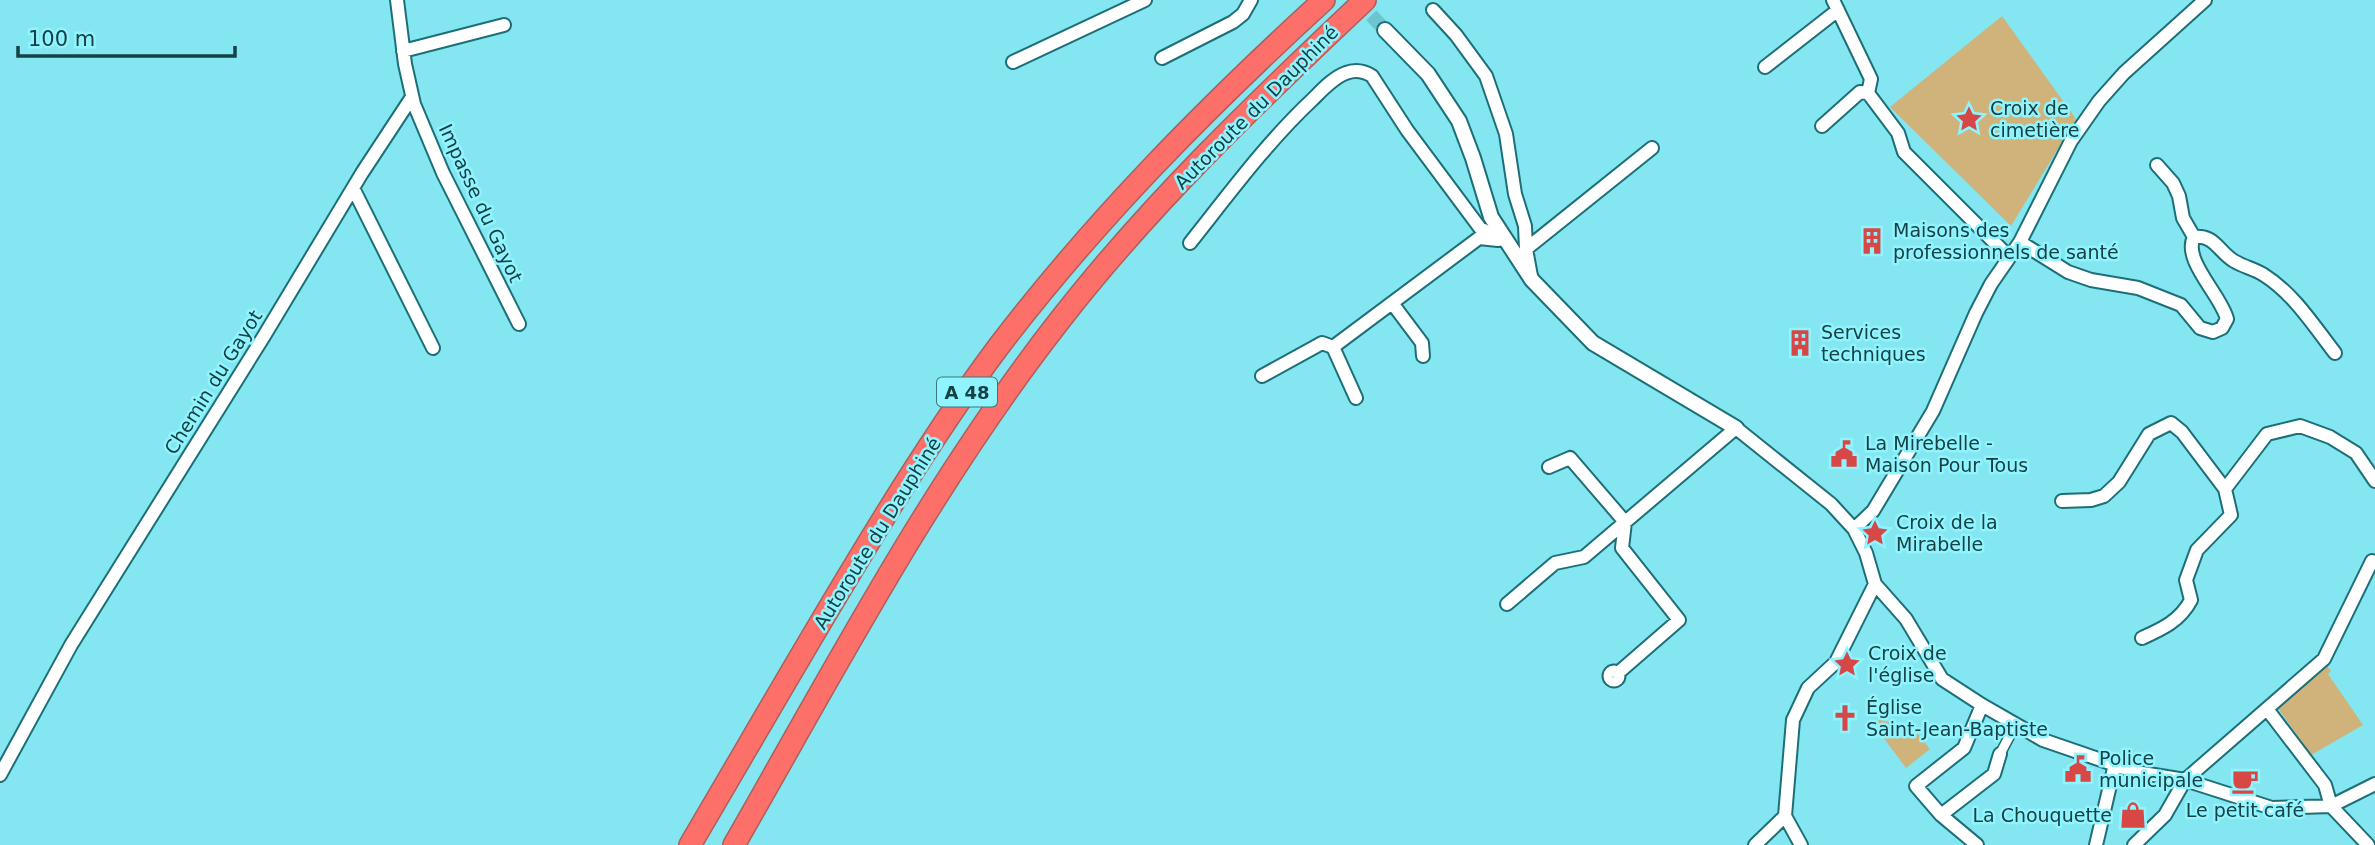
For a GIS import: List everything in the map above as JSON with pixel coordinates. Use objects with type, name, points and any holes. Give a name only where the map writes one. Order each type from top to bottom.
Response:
[{"type":"highway","name":"Autoroute du Dauphiné","points":[[690,845],[895,499],[997,348],[1089,235],[1147,172],[1203,114],[1324,0]]},
{"type":"highway","name":"Autoroute du Dauphiné","points":[[734,845],[916,531],[973,442],[1053,330],[1162,200],[1220,139],[1365,0]]},
{"type":"street","points":[[397,0],[412,97]]},
{"type":"street","points":[[1013,62],[1145,0]]},
{"type":"street","points":[[1162,58],[1233,22],[1243,14],[1251,0]]},
{"type":"street","points":[[1854,529],[1873,511],[1933,411],[1976,313],[1991,284],[2020,242],[2071,141],[2099,101],[2124,73],[2205,0]]},
{"type":"street","points":[[1765,67],[1835,5],[1871,79],[1868,93]]},
{"type":"street","points":[[1433,10],[1456,35],[1486,76],[1506,134],[1515,194],[1525,226],[1532,280]]},
{"type":"street","points":[[403,51],[503,25]]},
{"type":"street","points":[[1385,30],[1428,74],[1459,121],[1491,217],[1532,280],[1593,343],[1753,439],[1831,503],[1854,529],[1866,553],[1875,584],[1906,619],[1942,679],[2043,740],[2136,772],[2185,780],[2272,808],[2331,806],[2375,784]]},
{"type":"street","points":[[1190,243],[1264,151],[1304,108],[1347,72],[1356,71],[1364,71],[1372,76],[1407,130],[1480,229],[1505,241]]},
{"type":"street","points":[[1822,126],[1860,92],[1868,93],[1898,133],[1904,152],[2009,257]]},
{"type":"street","name":"Chemin du Gayot","points":[[0,775],[71,645],[412,97]]},
{"type":"street","name":"Impasse du Gayot","points":[[412,97],[448,184],[519,324]]},
{"type":"street","points":[[1527,249],[1652,148]]},
{"type":"street","points":[[2157,165],[2173,183],[2183,218],[2194,237]]},
{"type":"street","points":[[353,188],[433,348]]},
{"type":"street","points":[[2020,242],[2068,272],[2091,280],[2138,288],[2180,305],[2200,328],[2213,332],[2222,328],[2227,319],[2224,306],[2192,258],[2190,244],[2194,237]]},
{"type":"street","points":[[2194,237],[2211,239],[2234,261],[2266,276],[2294,301],[2335,353]]},
{"type":"street","points":[[1333,347],[1479,238],[1505,241]]},
{"type":"street","points":[[1392,303],[1422,343],[1423,356]]},
{"type":"street","points":[[1262,376],[1322,343],[1333,347],[1356,398]]},
{"type":"street","points":[[2062,501],[2091,500],[2104,496],[2119,482],[2149,434],[2171,423],[2182,432],[2225,489],[2231,515],[2197,550],[2186,580],[2191,600],[2185,611],[2167,626],[2142,638]]},
{"type":"street","points":[[2225,489],[2267,434],[2300,426],[2330,437],[2356,453],[2375,481]]},
{"type":"street","points":[[1507,604],[1555,563],[1584,557],[1736,428]]},
{"type":"street","points":[[1549,467],[1570,458],[1625,522],[1622,548],[1679,620],[1618,673]]},
{"type":"street","points":[[2134,845],[2165,816],[2185,780],[2324,659],[2372,561]]},
{"type":"street","points":[[1801,845],[1784,816],[1793,720],[1808,688],[1836,662],[1875,584]]},
{"type":"street","points":[[1977,845],[1941,815],[1916,786],[1964,748],[1982,705]]},
{"type":"street","points":[[2267,709],[2325,785],[2331,806],[2368,845]]},
{"type":"street","points":[[1941,815],[1994,774],[2000,754],[2016,724]]},
{"type":"street","points":[[2096,845],[2115,764]]},
{"type":"street","points":[[1755,845],[1784,816]]},
{"type":"shaded area","points":[[2002,16],[2076,119],[2011,226],[1890,107]]},
{"type":"shaded area","points":[[2327,666],[2331,671],[2328,674],[2363,725],[2311,755],[2277,707]]},
{"type":"shaded area","points":[[1880,719],[1918,734],[1930,749],[1906,768],[1874,725]]},
{"type":"tunnel","points":[[1357,0],[1385,30]]},
{"type":"place","name":"Croix de cimetière","points":[[1969,119]]},
{"type":"place","name":"Maisons des professionnels de santé","points":[[1872,241]]},
{"type":"place","name":"Services techniques","points":[[1800,343]]},
{"type":"place","name":"La Mirebelle - Maison Pour Tous","points":[[1844,454]]},
{"type":"place","name":"Croix de la Mirabelle","points":[[1875,533]]},
{"type":"place","name":"Croix de l'église","points":[[1847,664]]},
{"type":"place","name":"Église Saint-Jean-Baptiste","points":[[1845,718]]},
{"type":"place","name":"Police municipale","points":[[2078,769]]},
{"type":"place","name":"Le petit café","points":[[2245,781]]},
{"type":"place","name":"La Chouquette","points":[[2133,815]]}]
